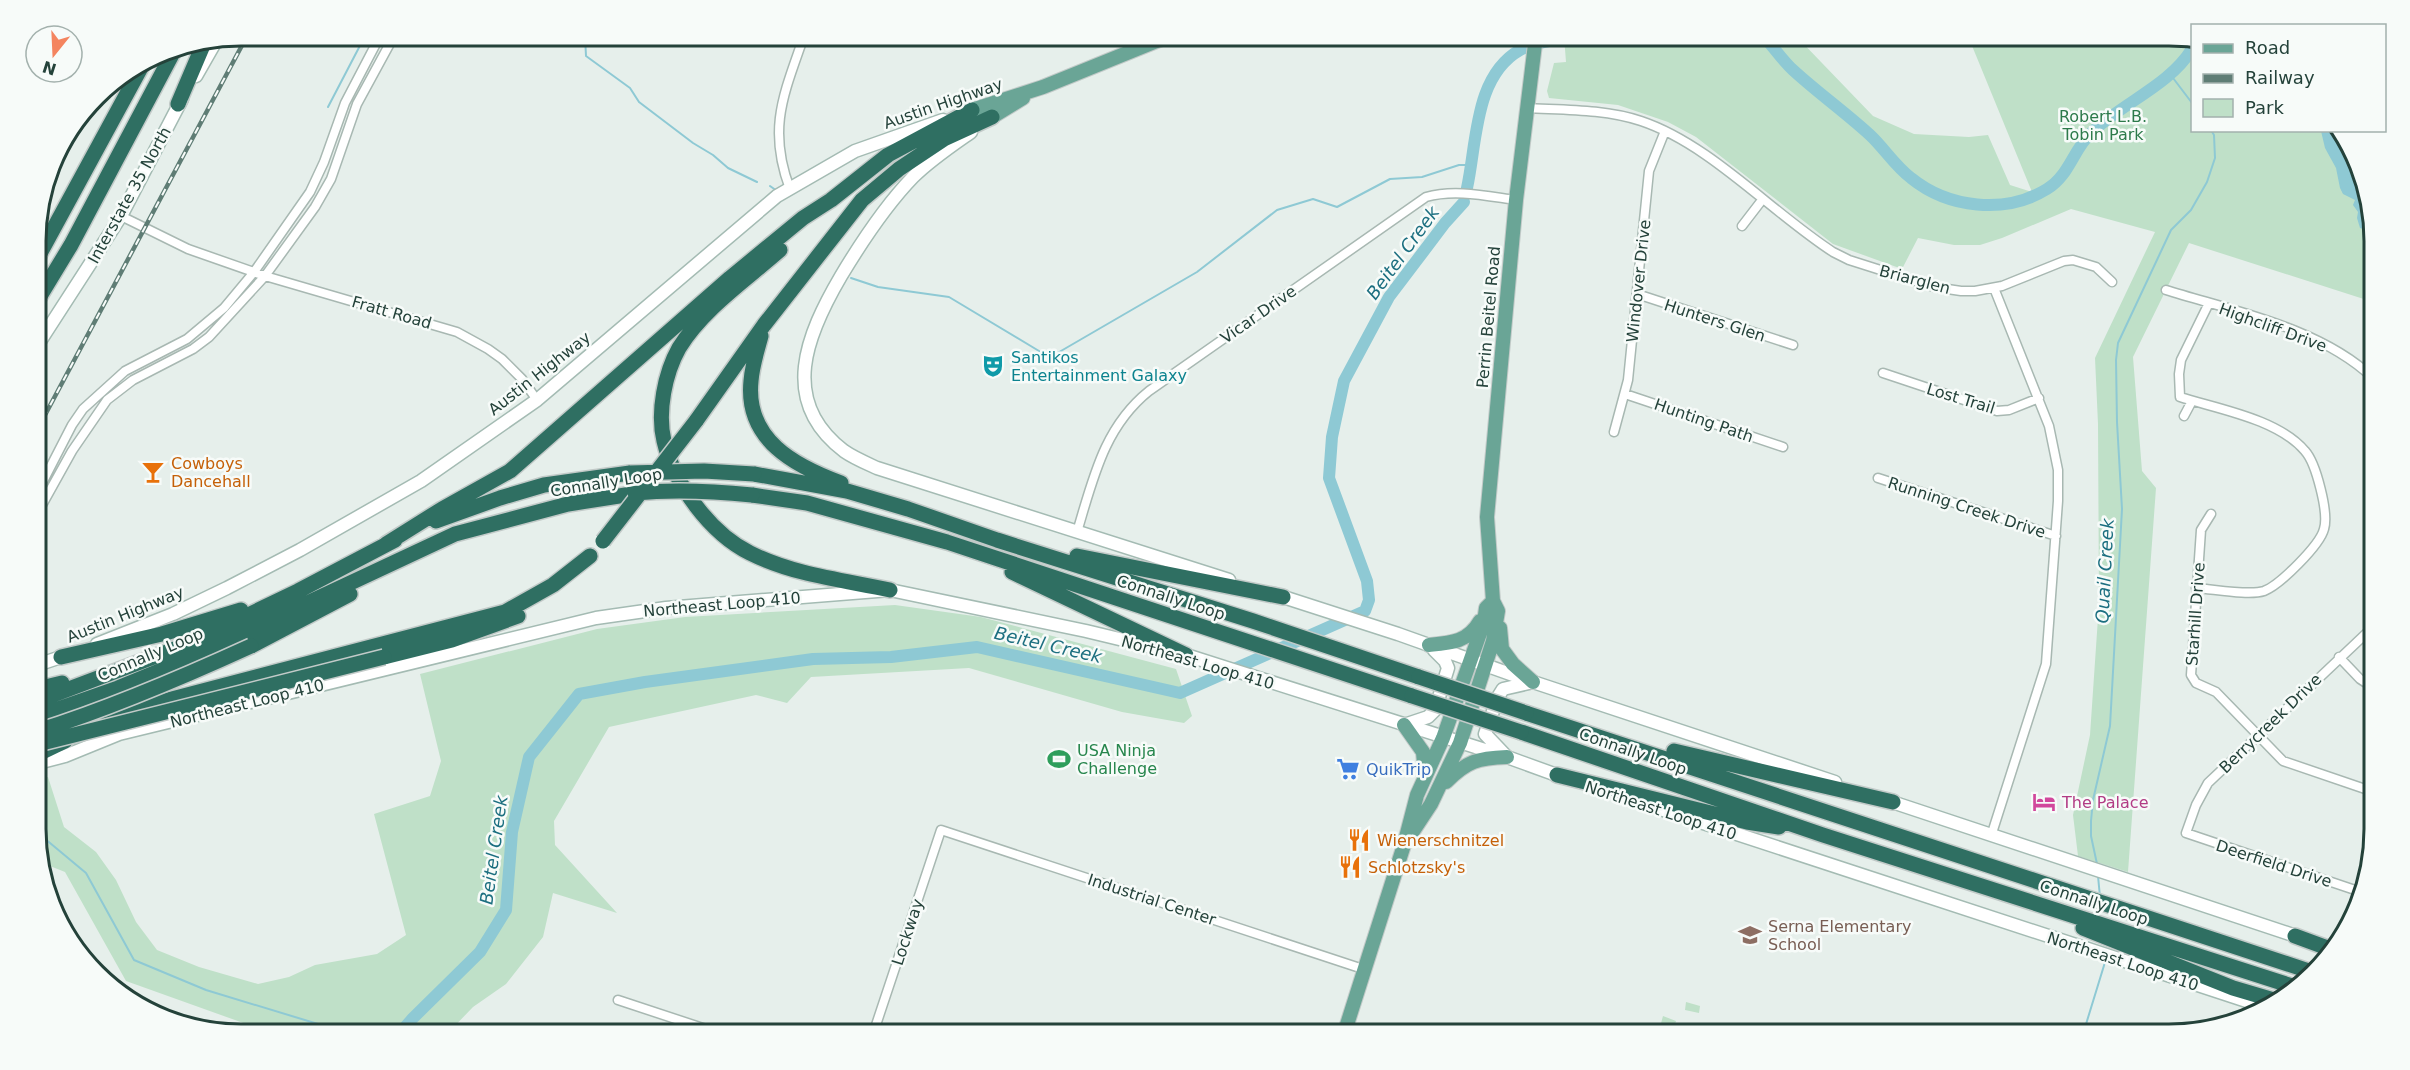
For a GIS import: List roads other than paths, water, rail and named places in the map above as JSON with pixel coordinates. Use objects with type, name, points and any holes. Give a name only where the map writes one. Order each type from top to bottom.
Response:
[{"type":"highway","points":[[178,104],[201,51]]},
{"type":"highway","points":[[47,285],[71,245],[171,60]]},
{"type":"highway","points":[[47,241],[137,77]]},
{"type":"highway","points":[[386,544],[510,471],[730,278],[803,218],[831,200],[888,155],[972,110]]},
{"type":"highway","points":[[46,742],[452,640],[514,619],[561,587],[603,542],[696,421],[764,325],[862,200],[899,168],[944,139],[992,117]]},
{"type":"highway","points":[[831,200],[796,236],[705,315],[680,347],[669,373],[662,405],[664,440],[673,467],[698,508],[729,540],[748,552],[785,568],[890,590]]},
{"type":"highway","points":[[764,325],[750,384],[756,417],[769,442],[796,464],[908,509]]},
{"type":"highway","name":"Connally Loop","points":[[94,680],[188,644],[298,591],[386,544],[447,517],[500,498],[544,485],[630,473],[704,471],[754,474],[847,491],[908,509],[2303,969]]},
{"type":"highway","name":"Connally Loop","points":[[46,713],[118,688],[179,663],[455,534],[568,504],[663,490],[720,491],[807,503],[947,542],[1521,732],[1823,835],[1948,874],[2138,942],[2285,984]]},
{"type":"highway","points":[[997,540],[1283,597]]},
{"type":"highway","points":[[947,542],[1186,655]]},
{"type":"highway","points":[[46,728],[82,717],[173,681],[251,646],[333,604],[419,552]]},
{"type":"highway","points":[[46,728],[126,711],[505,612],[553,585],[590,556]]},
{"type":"highway","points":[[61,657],[162,634],[298,591]]},
{"type":"highway","points":[[46,687],[94,680]]},
{"type":"highway","points":[[46,698],[94,680]]},
{"type":"highway","points":[[46,750],[126,711]]},
{"type":"highway","points":[[1526,713],[1710,761],[1893,802]]},
{"type":"highway","points":[[1557,775],[1748,822],[1823,835]]},
{"type":"highway","points":[[2295,936],[2324,946]]},
{"type":"highway","points":[[2138,942],[2233,988],[2265,997]]},
{"type":"main road","name":"Perrin Beitel Road","points":[[1404,845],[1431,804],[1460,743],[1493,641],[1487,517],[1516,200],[1535,46]]},
{"type":"main road","name":"Austin Highway","points":[[46,662],[173,614],[300,550],[420,481],[537,400],[762,207],[855,151],[1043,87],[1143,47]]},
{"type":"main road","name":"Interstate 35 North","points":[[47,331],[121,216],[178,104],[211,49]]},
{"type":"main road","name":"Austin Highway","points":[[1043,87],[992,117],[914,175],[861,242],[816,321],[804,360],[807,395],[811,408],[822,428],[846,452],[877,468],[1077,532]]},
{"type":"main road","points":[[1077,532],[1398,633],[1533,682],[1992,833],[2295,936]]},
{"type":"main road","name":"Northeast Loop 410","points":[[46,761],[65,756],[119,734],[596,618],[666,608],[890,590],[1086,631],[1186,655],[1507,757],[2254,1003]]},
{"type":"main road","name":"Perrin Beitel Road","points":[[1347,1023],[1362,969],[1404,845],[1417,795],[1443,738],[1492,607]]},
{"type":"main road","points":[[1429,645],[1458,643],[1474,631],[1492,607]]},
{"type":"main road","points":[[1492,607],[1503,649],[1513,664],[1533,682]]},
{"type":"main road","points":[[1425,776],[1423,752],[1404,725],[1428,717],[1435,710],[1447,673],[1445,661],[1429,645]]},
{"type":"main road","points":[[1507,757],[1485,735],[1497,696],[1503,689],[1533,682]]},
{"type":"main road","points":[[1438,789],[1458,770],[1472,762],[1483,758],[1507,757]]},
{"type":"street","points":[[47,474],[72,425],[83,409],[125,371],[187,339],[224,308],[254,272],[310,192],[324,162],[345,103],[374,47]]},
{"type":"street","points":[[47,497],[87,426],[107,400],[133,380],[193,349],[209,337],[265,276],[315,207],[331,179],[357,104],[388,47]]},
{"type":"street","points":[[790,189],[780,160],[778,126],[783,99],[800,47]]},
{"type":"street","name":"Briarglen","points":[[1527,108],[1622,116],[1665,131],[1694,147],[1819,243],[1849,260],[1947,290],[1974,291],[1994,288],[2073,260],[2096,267],[2112,282]]},
{"type":"street","name":"Windover Drive","points":[[1614,432],[1625,394],[1649,171],[1665,131]]},
{"type":"street","name":"Vicar Drive","points":[[1077,532],[1098,463],[1110,435],[1129,410],[1149,391],[1426,198],[1437,194],[1459,193],[1516,200]]},
{"type":"street","points":[[1742,226],[1762,200]]},
{"type":"street","name":"Fratt Road","points":[[121,216],[188,249],[265,276],[457,332],[488,348],[502,359],[522,379],[537,400]]},
{"type":"street","points":[[1992,833],[2046,664],[2056,536],[2058,470],[2051,434],[2039,398],[1994,288]]},
{"type":"street","name":"Highcliff Drive","points":[[2166,290],[2312,338],[2350,359],[2364,371]]},
{"type":"street","name":"Hunters Glen","points":[[1637,294],[1794,345]]},
{"type":"street","points":[[2196,588],[2264,591],[2277,583],[2320,539],[2325,529],[2326,517],[2313,464],[2306,451],[2294,441],[2265,424],[2180,397],[2180,367],[2209,303]]},
{"type":"street","name":"Lost Trail","points":[[1883,374],[1997,411],[2009,410],[2039,398]]},
{"type":"street","name":"Hunting Path","points":[[1625,394],[1783,447]]},
{"type":"street","points":[[2184,416],[2192,401]]},
{"type":"street","name":"Running Creek Drive","points":[[1878,478],[2056,536]]},
{"type":"street","name":"Starhill Drive","points":[[2211,513],[2200,530],[2191,675],[2196,682],[2216,692],[2283,761],[2364,789]]},
{"type":"street","name":"Berrycreek Drive","points":[[2186,833],[2196,805],[2208,783],[2364,635]]},
{"type":"street","points":[[2339,657],[2364,682]]},
{"type":"street","name":"Industrial Center","points":[[940,830],[1362,969]]},
{"type":"street","name":"Lockway","points":[[876,1024],[940,830]]},
{"type":"street","name":"Deerfield Drive","points":[[2186,833],[2353,889]]},
{"type":"street","points":[[618,1000],[690,1024]]},
{"type":"water","points":[[2321,132],[2329,132],[2349,167],[2357,191],[2363,229],[2360,228],[2358,212],[2353,205],[2355,200],[2343,194],[2336,168],[2325,148]]},
{"type":"waterway","name":"Beitel Creek","points":[[1467,188],[1476,131],[1486,93],[1494,76],[1505,62],[1528,46]]},
{"type":"waterway","name":"Beitel Creek","points":[[1772,46],[1793,70],[1870,135],[1911,178],[1926,188],[1959,202],[1995,205],[2031,197],[2054,184],[2091,133],[2171,74],[2191,50]]},
{"type":"waterway","points":[[328,107],[359,47]]},
{"type":"waterway","points":[[586,47],[586,56],[630,88],[639,102],[728,168],[757,182]]},
{"type":"waterway","name":"Quail Creek","points":[[2170,74],[2191,102]]},
{"type":"waterway","name":"Quail Creek","points":[[2097,864],[2091,836],[2091,821],[2093,800],[2110,726],[2122,509],[2117,422],[2118,343],[2171,230],[2191,210],[2207,182],[2215,158],[2212,132]]},
{"type":"waterway","points":[[851,278],[878,287],[949,297],[1044,354],[1054,355],[1197,272],[1277,210],[1313,199],[1337,207],[1390,179],[1422,177],[1459,165],[1472,165]]},
{"type":"waterway","points":[[770,186],[777,191]]},
{"type":"waterway","name":"Beitel Creek","points":[[408,1024],[480,952],[506,910],[512,832],[529,757],[579,694],[645,682],[813,659],[891,657],[977,647],[1180,693],[1365,611],[1369,600],[1367,581],[1329,478],[1332,437],[1344,381],[1389,297],[1445,223],[1464,202]]},
{"type":"waterway","points":[[47,840],[86,873],[134,960],[206,990],[318,1024]]},
{"type":"waterway","name":"Quail Creek","points":[[2098,876],[2100,897]]},
{"type":"waterway","name":"Quail Creek","points":[[2086,1023],[2106,959]]},
{"type":"railway","points":[[47,412],[241,47]]},
{"type":"place","name":"Santikos Entertainment Galaxy","points":[[993,366]]},
{"type":"place","name":"Cowboys Dancehall","points":[[153,472]]},
{"type":"place","name":"USA Ninja Challenge","points":[[1059,759]]},
{"type":"place","name":"QuikTrip","points":[[1348,769]]},
{"type":"place","name":"The Palace","points":[[2044,802]]},
{"type":"place","name":"Wienerschnitzel","points":[[1359,840]]},
{"type":"place","name":"Schlotzsky's","points":[[1350,867]]},
{"type":"place","name":"Serna Elementary School","points":[[1750,935]]},
{"type":"park label","name":"Robert L.B. Tobin Park","points":[[2103,125]]}]
